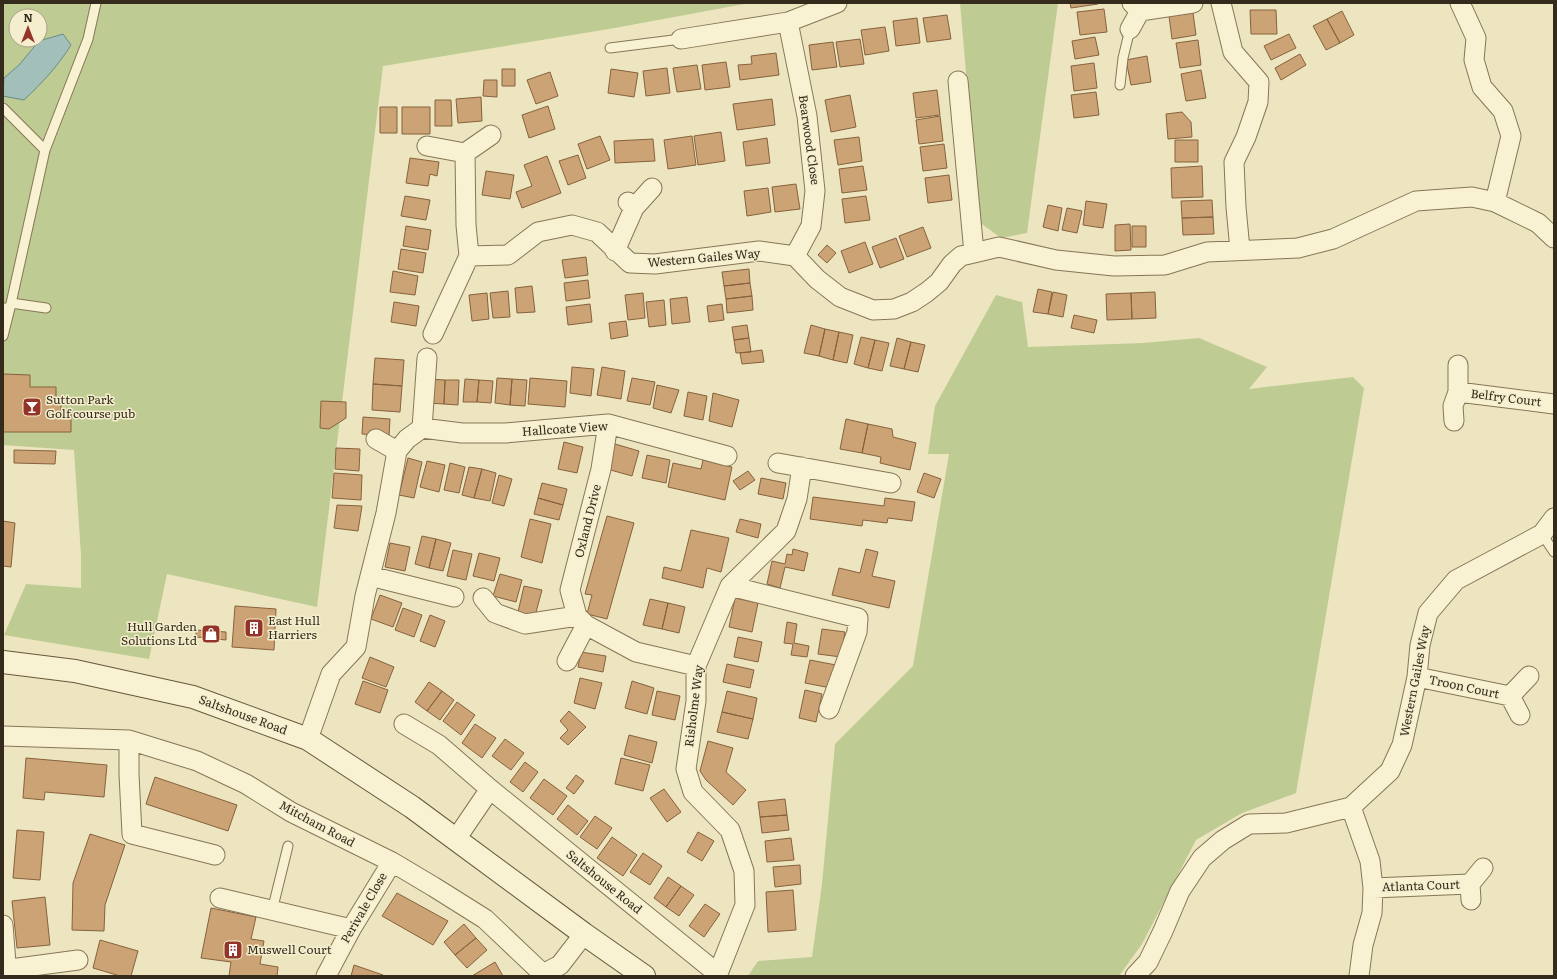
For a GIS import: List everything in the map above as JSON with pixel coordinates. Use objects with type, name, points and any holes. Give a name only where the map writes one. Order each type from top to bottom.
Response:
[{"type":"main road","name":"Saltshouse Road","points":[[3,662],[75,671],[193,697],[308,739],[412,807],[584,934],[644,976]]},
{"type":"street","points":[[681,39],[788,22],[838,3]]},
{"type":"street","points":[[1130,29],[1136,7],[1193,3]]},
{"type":"street","points":[[1221,3],[1233,52],[1259,82],[1258,102],[1246,137],[1234,162],[1240,250]]},
{"type":"street","points":[[1460,3],[1476,38],[1474,60],[1482,87],[1503,111],[1511,136],[1495,202]]},
{"type":"street","name":"Bearwood Close","points":[[788,22],[807,116],[816,191],[811,226],[795,256]]},
{"type":"street","points":[[958,81],[974,253]]},
{"type":"street","points":[[427,146],[465,153],[496,130]]},
{"type":"street","points":[[433,334],[469,256],[466,225],[465,153]]},
{"type":"street","points":[[615,251],[631,205],[652,188]]},
{"type":"street","points":[[795,256],[817,279],[840,297],[873,310],[894,309],[912,302],[939,282],[952,264],[961,256],[999,247],[1056,260],[1114,266],[1165,265],[1207,252],[1298,248],[1333,239],[1416,202],[1472,197],[1495,202],[1538,223],[1554,238]]},
{"type":"street","name":"Western Gailes Way","points":[[469,256],[508,255],[538,232],[572,225],[597,232],[615,251],[630,263],[655,264],[759,252],[795,256]]},
{"type":"street","points":[[308,739],[331,674],[356,647],[370,576],[386,513],[397,451],[407,439],[422,428],[427,358]]},
{"type":"street","name":"Belfry Court","points":[[1454,421],[1453,406],[1458,392],[1458,365]]},
{"type":"street","name":"Belfry Court","points":[[1458,392],[1554,404]]},
{"type":"street","name":"Hallcoate View","points":[[422,428],[462,432],[506,433],[608,424],[727,456]]},
{"type":"street","name":"Oxland Drive","points":[[582,621],[570,590],[601,469],[608,424]]},
{"type":"street","points":[[376,439],[397,451]]},
{"type":"street","points":[[778,462],[891,484]]},
{"type":"street","name":"Risholme Way","points":[[717,975],[746,905],[744,871],[730,830],[693,792],[686,769],[696,701],[696,666],[730,586],[786,531],[797,499],[802,467]]},
{"type":"street","name":"Western Gailes Way","points":[[1135,976],[1148,962],[1180,892],[1189,878],[1202,858],[1223,840],[1249,824],[1286,823],[1351,807],[1390,771],[1402,745],[1418,677],[1420,645],[1428,613],[1456,580],[1542,534],[1554,518]]},
{"type":"street","points":[[370,576],[454,597]]},
{"type":"street","points":[[730,586],[858,618],[857,632],[829,709]]},
{"type":"street","points":[[483,598],[494,613],[525,624],[582,621],[636,652],[696,666]]},
{"type":"street","points":[[567,661],[582,621]]},
{"type":"street","name":"Troon Court","points":[[1510,696],[1529,676]]},
{"type":"street","name":"Troon Court","points":[[1418,677],[1510,696]]},
{"type":"street","name":"Troon Court","points":[[1510,696],[1520,716]]},
{"type":"street","name":"Saltshouse Road","points":[[404,724],[439,746],[717,975]]},
{"type":"street","name":"Mitcham Road","points":[[3,736],[129,740],[197,761],[246,784],[291,812],[392,862],[486,919],[543,975],[560,965],[584,934]]},
{"type":"street","points":[[129,740],[132,834],[215,855]]},
{"type":"street","points":[[456,839],[490,789]]},
{"type":"street","points":[[1351,807],[1370,861],[1373,888],[1372,913],[1363,945],[1359,976]]},
{"type":"street","name":"Perivale Close","points":[[326,976],[351,929],[392,862]]},
{"type":"street","name":"Atlanta Court","points":[[1373,888],[1471,892],[1483,868]]},
{"type":"street","points":[[220,898],[351,929]]},
{"type":"street","points":[[3,925],[5,972],[78,960]]},
{"type":"lane","points":[[3,336],[6,307],[45,150],[88,39],[96,3]]},
{"type":"lane","points":[[1120,85],[1123,58],[1130,29]]},
{"type":"lane","points":[[610,48],[681,39]]},
{"type":"lane","points":[[3,108],[45,150]]},
{"type":"lane","points":[[6,307],[46,308]]},
{"type":"lane","points":[[1542,534],[1554,552]]},
{"type":"lane","points":[[272,911],[288,846]]},
{"type":"green space","points":[[3,3],[750,3],[609,29],[383,66],[317,607],[167,574],[149,659],[4,635],[26,584],[81,588],[81,555],[74,450],[3,445]]},
{"type":"green space","points":[[960,3],[1058,3],[1027,233],[1001,238],[979,222]]},
{"type":"green space","points":[[996,295],[1022,302],[1028,347],[1143,343],[1199,338],[1267,367],[1249,389],[1353,377],[1364,388],[1296,793],[1242,813],[1196,840],[1142,944],[1119,976],[748,976],[758,961],[812,957],[822,884],[835,744],[913,666],[949,454],[928,454],[935,406]]},
{"type":"water","points":[[63,34],[71,45],[55,67],[24,100],[3,96],[4,78],[19,65],[33,48],[48,48],[48,38]]},
{"type":"building","points":[[1070,3],[1097,3],[1098,4],[1071,8]]},
{"type":"building","points":[[1104,9],[1107,32],[1080,35],[1077,12]]},
{"type":"building","points":[[1250,10],[1276,10],[1277,34],[1251,34]]},
{"type":"building","points":[[1342,11],[1354,35],[1340,43],[1327,19]]},
{"type":"building","points":[[1193,13],[1196,35],[1172,39],[1169,16]]},
{"type":"building","points":[[947,15],[951,39],[927,42],[923,18]]},
{"type":"building","points":[[917,18],[920,43],[896,46],[893,21]]},
{"type":"building","points":[[1327,19],[1340,43],[1326,50],[1313,26]]},
{"type":"building","points":[[885,27],[889,51],[865,55],[861,30]]},
{"type":"building","points":[[1289,34],[1296,48],[1271,60],[1264,46]]},
{"type":"building","points":[[1095,37],[1099,55],[1075,59],[1072,41]]},
{"type":"building","points":[[860,39],[864,64],[840,67],[836,42]]},
{"type":"building","points":[[1198,40],[1201,65],[1180,68],[1176,43]]},
{"type":"building","points":[[833,42],[837,67],[812,70],[809,45]]},
{"type":"building","points":[[776,53],[779,75],[740,80],[738,65],[752,64],[751,56]]},
{"type":"building","points":[[1300,54],[1306,65],[1281,80],[1275,68]]},
{"type":"building","points":[[1147,56],[1151,82],[1131,85],[1126,60]]},
{"type":"building","points":[[726,62],[730,87],[705,90],[702,65]]},
{"type":"building","points":[[1094,63],[1097,88],[1074,91],[1071,66]]},
{"type":"building","points":[[697,65],[701,89],[677,92],[673,68]]},
{"type":"building","points":[[667,68],[670,93],[646,96],[643,71]]},
{"type":"building","points":[[502,69],[515,69],[515,86],[502,86]]},
{"type":"building","points":[[611,69],[638,73],[634,97],[608,93]]},
{"type":"building","points":[[1201,70],[1206,98],[1186,101],[1181,74]]},
{"type":"building","points":[[550,72],[558,96],[536,104],[527,80]]},
{"type":"building","points":[[484,80],[497,80],[497,97],[483,96]]},
{"type":"building","points":[[937,90],[940,115],[916,118],[913,93]]},
{"type":"building","points":[[1096,92],[1099,115],[1074,118],[1071,95]]},
{"type":"building","points":[[850,95],[856,127],[831,132],[825,100]]},
{"type":"building","points":[[481,97],[482,121],[458,123],[456,99]]},
{"type":"building","points":[[772,99],[775,125],[737,130],[733,104]]},
{"type":"building","points":[[435,100],[451,100],[452,126],[435,126]]},
{"type":"building","points":[[548,106],[555,129],[529,138],[522,115]]},
{"type":"building","points":[[380,107],[397,107],[397,133],[380,133]]},
{"type":"building","points":[[402,107],[430,107],[430,134],[402,134]]},
{"type":"building","points":[[1182,112],[1191,122],[1192,137],[1168,139],[1166,114]]},
{"type":"building","points":[[940,116],[943,141],[919,144],[916,120]]},
{"type":"building","points":[[721,132],[725,161],[698,165],[694,136]]},
{"type":"building","points":[[600,136],[610,160],[587,169],[578,144]]},
{"type":"building","points":[[692,136],[696,165],[668,169],[664,140]]},
{"type":"building","points":[[859,137],[862,161],[838,165],[834,140]]},
{"type":"building","points":[[767,138],[770,163],[746,166],[743,142]]},
{"type":"building","points":[[653,139],[655,161],[615,163],[614,141]]},
{"type":"building","points":[[1175,140],[1198,140],[1198,162],[1175,162]]},
{"type":"building","points":[[944,144],[947,168],[923,171],[920,147]]},
{"type":"building","points":[[578,155],[586,178],[568,185],[559,161]]},
{"type":"building","points":[[547,156],[561,193],[522,208],[516,192],[532,186],[524,165]]},
{"type":"building","points":[[410,158],[439,162],[437,176],[430,174],[428,186],[406,183]]},
{"type":"building","points":[[863,166],[867,190],[842,193],[839,169]]},
{"type":"building","points":[[1202,166],[1203,197],[1172,198],[1171,168]]},
{"type":"building","points":[[486,171],[514,175],[510,199],[482,195]]},
{"type":"building","points":[[949,175],[952,200],[928,203],[925,178]]},
{"type":"building","points":[[796,184],[800,209],[775,212],[772,187]]},
{"type":"building","points":[[768,188],[771,212],[747,216],[744,191]]},
{"type":"building","points":[[405,196],[430,200],[426,220],[401,216]]},
{"type":"building","points":[[866,196],[870,220],[845,223],[842,199]]},
{"type":"building","points":[[1212,200],[1213,217],[1182,218],[1181,201]]},
{"type":"building","points":[[1086,201],[1107,204],[1103,228],[1083,225]]},
{"type":"building","points":[[1048,205],[1062,208],[1058,231],[1043,227]]},
{"type":"building","points":[[1067,208],[1082,211],[1077,233],[1062,230]]},
{"type":"building","points":[[1213,217],[1214,234],[1183,235],[1182,218]]},
{"type":"building","points":[[1130,224],[1131,250],[1115,251],[1115,225]]},
{"type":"building","points":[[406,226],[431,230],[428,250],[403,246]]},
{"type":"building","points":[[1132,226],[1146,226],[1146,247],[1132,247]]},
{"type":"building","points":[[923,227],[931,248],[907,257],[899,236]]},
{"type":"building","points":[[896,238],[904,259],[880,268],[872,247]]},
{"type":"building","points":[[865,242],[873,264],[849,273],[841,251]]},
{"type":"building","points":[[827,245],[836,253],[827,263],[818,255]]},
{"type":"building","points":[[401,249],[426,253],[423,273],[398,269]]},
{"type":"building","points":[[586,257],[588,275],[565,278],[562,260]]},
{"type":"building","points":[[749,269],[750,283],[724,286],[722,272]]},
{"type":"building","points":[[393,271],[418,276],[415,295],[390,292]]},
{"type":"building","points":[[588,280],[590,298],[566,301],[564,283]]},
{"type":"building","points":[[750,283],[752,296],[726,299],[724,286]]},
{"type":"building","points":[[532,286],[535,312],[517,313],[515,288]]},
{"type":"building","points":[[1038,289],[1052,292],[1048,314],[1033,312]]},
{"type":"building","points":[[508,291],[510,317],[493,318],[490,293]]},
{"type":"building","points":[[1053,292],[1067,295],[1063,317],[1048,314]]},
{"type":"building","points":[[1155,292],[1156,318],[1132,319],[1131,293]]},
{"type":"building","points":[[487,293],[489,319],[472,321],[469,295]]},
{"type":"building","points":[[643,293],[645,318],[628,320],[625,295]]},
{"type":"building","points":[[1131,293],[1132,319],[1107,320],[1106,294]]},
{"type":"building","points":[[752,296],[753,310],[727,313],[726,299]]},
{"type":"building","points":[[687,297],[690,322],[672,324],[670,299]]},
{"type":"building","points":[[664,300],[666,325],[649,327],[646,302]]},
{"type":"building","points":[[394,302],[419,306],[416,326],[391,322]]},
{"type":"building","points":[[590,304],[592,322],[568,325],[566,307]]},
{"type":"building","points":[[722,304],[724,320],[709,322],[707,306]]},
{"type":"building","points":[[1074,315],[1097,320],[1094,333],[1071,328]]},
{"type":"building","points":[[626,321],[628,336],[611,339],[609,323]]},
{"type":"building","points":[[747,325],[749,338],[734,340],[732,327]]},
{"type":"building","points":[[811,325],[825,329],[819,356],[804,353]]},
{"type":"building","points":[[825,329],[839,332],[833,360],[819,356]]},
{"type":"building","points":[[839,332],[853,335],[847,363],[833,360]]},
{"type":"building","points":[[861,337],[875,340],[868,368],[854,364]]},
{"type":"building","points":[[749,338],[751,352],[736,353],[734,340]]},
{"type":"building","points":[[897,338],[911,342],[904,369],[890,366]]},
{"type":"building","points":[[875,340],[889,343],[882,371],[868,368]]},
{"type":"building","points":[[911,342],[925,345],[918,372],[904,369]]},
{"type":"building","points":[[762,350],[764,362],[742,364],[740,353]]},
{"type":"building","points":[[375,358],[404,360],[402,386],[373,384]]},
{"type":"building","points":[[572,367],[594,369],[591,396],[570,393]]},
{"type":"building","points":[[602,367],[625,371],[621,399],[597,395]]},
{"type":"building","name":"Sutton Park Golf course pub","points":[[3,374],[30,375],[30,387],[56,387],[56,402],[61,402],[61,411],[71,411],[71,432],[3,432]]},
{"type":"building","points":[[497,378],[512,379],[510,405],[495,403]]},
{"type":"building","points":[[530,378],[567,381],[565,407],[528,404]]},
{"type":"building","points":[[632,378],[655,382],[650,405],[627,401]]},
{"type":"building","points":[[428,379],[445,380],[444,404],[427,403]]},
{"type":"building","points":[[465,379],[479,380],[477,402],[463,402]]},
{"type":"building","points":[[512,379],[527,380],[525,406],[510,405]]},
{"type":"building","points":[[445,380],[459,380],[458,405],[444,404]]},
{"type":"building","points":[[479,380],[493,381],[491,403],[477,402]]},
{"type":"building","points":[[373,384],[402,386],[400,412],[372,410]]},
{"type":"building","points":[[657,385],[679,390],[671,413],[653,408]]},
{"type":"building","points":[[688,392],[707,396],[703,420],[684,416]]},
{"type":"building","points":[[713,393],[739,400],[732,427],[709,421]]},
{"type":"building","points":[[321,401],[346,402],[346,418],[329,429],[320,428]]},
{"type":"building","points":[[363,417],[390,419],[389,436],[362,434]]},
{"type":"building","points":[[846,419],[868,424],[862,453],[840,449]]},
{"type":"building","points":[[868,424],[892,429],[893,437],[916,443],[910,470],[880,463],[881,457],[862,453]]},
{"type":"building","points":[[564,442],[583,447],[577,473],[558,469]]},
{"type":"building","points":[[615,444],[639,451],[632,476],[607,469]]},
{"type":"building","points":[[336,448],[360,449],[359,471],[335,469]]},
{"type":"building","points":[[14,450],[56,451],[55,464],[14,463]]},
{"type":"building","points":[[647,455],[670,460],[666,483],[642,478]]},
{"type":"building","points":[[408,458],[422,462],[414,498],[399,495]]},
{"type":"building","points":[[703,460],[732,467],[725,500],[668,487],[673,463],[701,469]]},
{"type":"building","points":[[427,461],[445,465],[439,492],[420,487]]},
{"type":"building","points":[[450,463],[465,467],[459,493],[444,490]]},
{"type":"building","points":[[469,467],[482,469],[474,498],[462,495]]},
{"type":"building","points":[[482,469],[496,473],[490,501],[474,498]]},
{"type":"building","points":[[748,471],[755,480],[740,490],[733,481]]},
{"type":"building","points":[[334,473],[362,475],[361,500],[332,498]]},
{"type":"building","points":[[924,473],[941,479],[934,498],[917,492]]},
{"type":"building","points":[[499,475],[512,479],[504,506],[492,503]]},
{"type":"building","points":[[761,478],[786,483],[783,499],[758,494]]},
{"type":"building","points":[[542,483],[567,489],[563,505],[538,498]]},
{"type":"building","points":[[813,497],[884,506],[885,498],[915,502],[912,521],[888,518],[887,523],[863,520],[862,526],[810,519]]},
{"type":"building","points":[[538,498],[563,505],[559,520],[534,514]]},
{"type":"building","points":[[337,505],[362,506],[358,531],[334,528]]},
{"type":"building","points":[[607,516],[634,523],[607,619],[587,614],[592,595],[585,594]]},
{"type":"building","points":[[530,519],[551,524],[542,563],[521,557]]},
{"type":"building","points":[[740,519],[761,524],[758,538],[736,532]]},
{"type":"building","points":[[3,521],[15,523],[11,567],[3,566]]},
{"type":"building","points":[[691,530],[729,538],[721,572],[707,568],[703,588],[662,578],[664,567],[681,571]]},
{"type":"building","points":[[422,536],[436,539],[429,568],[415,564]]},
{"type":"building","points":[[436,539],[451,543],[443,571],[429,568]]},
{"type":"building","points":[[390,543],[410,547],[405,571],[385,567]]},
{"type":"building","points":[[793,549],[808,553],[804,571],[785,567],[780,588],[767,584],[772,561],[785,564],[787,554],[792,555]]},
{"type":"building","points":[[866,549],[878,552],[872,576],[895,581],[889,608],[832,595],[839,568],[860,573]]},
{"type":"building","points":[[453,550],[472,554],[466,580],[447,576]]},
{"type":"building","points":[[479,553],[500,558],[494,581],[473,576]]},
{"type":"building","points":[[500,574],[522,580],[516,602],[493,596]]},
{"type":"building","points":[[524,586],[542,590],[535,616],[518,612]]},
{"type":"building","points":[[380,595],[402,603],[393,627],[371,619]]},
{"type":"building","points":[[735,598],[758,603],[752,632],[729,627]]},
{"type":"building","points":[[650,599],[668,603],[662,629],[643,625]]},
{"type":"building","points":[[668,603],[685,607],[679,633],[662,629]]},
{"type":"building","name":"East Hull Harriers","points":[[235,606],[276,609],[274,650],[232,647]]},
{"type":"building","points":[[403,608],[422,615],[414,637],[395,630]]},
{"type":"building","points":[[430,615],[445,621],[435,647],[420,641]]},
{"type":"building","points":[[787,622],[797,624],[794,643],[809,646],[807,657],[791,655],[793,644],[784,643]]},
{"type":"building","points":[[822,629],[845,632],[841,657],[818,654]]},
{"type":"building","name":"Hull Garden Solutions Ltd","points":[[196,630],[226,632],[226,640],[216,639],[216,642],[207,641],[207,638],[196,637]]},
{"type":"building","points":[[738,637],[762,642],[758,662],[734,657]]},
{"type":"building","points":[[581,652],[606,656],[603,672],[578,667]]},
{"type":"building","points":[[370,657],[394,667],[386,687],[362,678]]},
{"type":"building","points":[[810,660],[836,665],[831,688],[805,683]]},
{"type":"building","points":[[727,664],[754,670],[750,688],[723,682]]},
{"type":"building","points":[[580,678],[602,683],[595,709],[574,703]]},
{"type":"building","points":[[363,681],[388,690],[380,713],[355,704]]},
{"type":"building","points":[[632,681],[654,688],[647,714],[625,708]]},
{"type":"building","points":[[429,682],[442,691],[427,711],[415,702]]},
{"type":"building","points":[[805,690],[822,694],[816,722],[799,718]]},
{"type":"building","points":[[442,691],[454,700],[440,720],[427,711]]},
{"type":"building","points":[[657,691],[680,696],[675,720],[652,715]]},
{"type":"building","points":[[727,691],[757,698],[753,719],[722,712]]},
{"type":"building","points":[[457,702],[475,715],[461,735],[443,721]]},
{"type":"building","points":[[569,711],[586,727],[568,745],[560,738],[568,730],[560,721]]},
{"type":"building","points":[[722,712],[753,719],[748,739],[717,732]]},
{"type":"building","points":[[475,724],[496,738],[482,758],[462,743]]},
{"type":"building","points":[[629,735],[657,742],[652,763],[624,755]]},
{"type":"building","points":[[505,739],[524,753],[511,770],[492,756]]},
{"type":"building","points":[[708,741],[733,748],[726,772],[746,790],[733,805],[706,780],[700,771]]},
{"type":"building","points":[[26,758],[107,765],[104,797],[45,792],[44,800],[23,798]]},
{"type":"building","points":[[621,758],[650,765],[643,791],[615,784]]},
{"type":"building","points":[[525,762],[538,772],[523,792],[510,782]]},
{"type":"building","points":[[576,775],[584,781],[574,794],[566,788]]},
{"type":"building","points":[[155,777],[237,805],[228,831],[146,804]]},
{"type":"building","points":[[544,779],[567,796],[553,815],[530,798]]},
{"type":"building","points":[[664,789],[681,812],[667,822],[650,798]]},
{"type":"building","points":[[785,799],[787,815],[760,817],[758,802]]},
{"type":"building","points":[[568,805],[588,821],[577,835],[557,819]]},
{"type":"building","points":[[787,815],[789,830],[762,833],[760,817]]},
{"type":"building","points":[[595,816],[612,828],[597,849],[580,837]]},
{"type":"building","points":[[17,830],[44,832],[40,880],[13,878]]},
{"type":"building","points":[[698,832],[714,841],[702,861],[687,852]]},
{"type":"building","points":[[90,834],[125,845],[105,905],[104,931],[72,930],[73,883]]},
{"type":"building","points":[[612,837],[637,855],[623,876],[597,858]]},
{"type":"building","points":[[791,838],[794,860],[767,862],[765,841]]},
{"type":"building","points":[[643,853],[662,866],[650,885],[630,872]]},
{"type":"building","points":[[800,865],[801,884],[775,887],[773,867]]},
{"type":"building","points":[[668,877],[681,886],[666,907],[654,898]]},
{"type":"building","points":[[681,886],[694,895],[679,916],[666,907]]},
{"type":"building","points":[[793,890],[796,930],[768,932],[766,892]]},
{"type":"building","points":[[397,893],[448,921],[433,945],[382,916]]},
{"type":"building","points":[[45,897],[50,945],[17,948],[12,901]]},
{"type":"building","points":[[705,904],[720,914],[704,937],[689,926]]},
{"type":"building","name":"Muswell Court","points":[[211,908],[256,917],[251,939],[264,941],[260,964],[278,967],[277,976],[229,976],[231,962],[201,958]]},
{"type":"building","points":[[464,924],[476,938],[455,955],[444,942]]},
{"type":"building","points":[[476,938],[487,950],[467,968],[455,955]]},
{"type":"building","points":[[100,940],[138,951],[131,976],[120,976],[93,968]]},
{"type":"building","points":[[495,962],[503,976],[472,976]]},
{"type":"building","points":[[354,965],[383,975],[351,976]]},
{"type":"place","name":"Sutton Park Golf course pub","points":[[32,407]]},
{"type":"place","name":"East Hull Harriers","points":[[254,628]]},
{"type":"place","name":"Hull Garden Solutions Ltd","points":[[211,634]]},
{"type":"place","name":"Muswell Court","points":[[233,950]]}]
